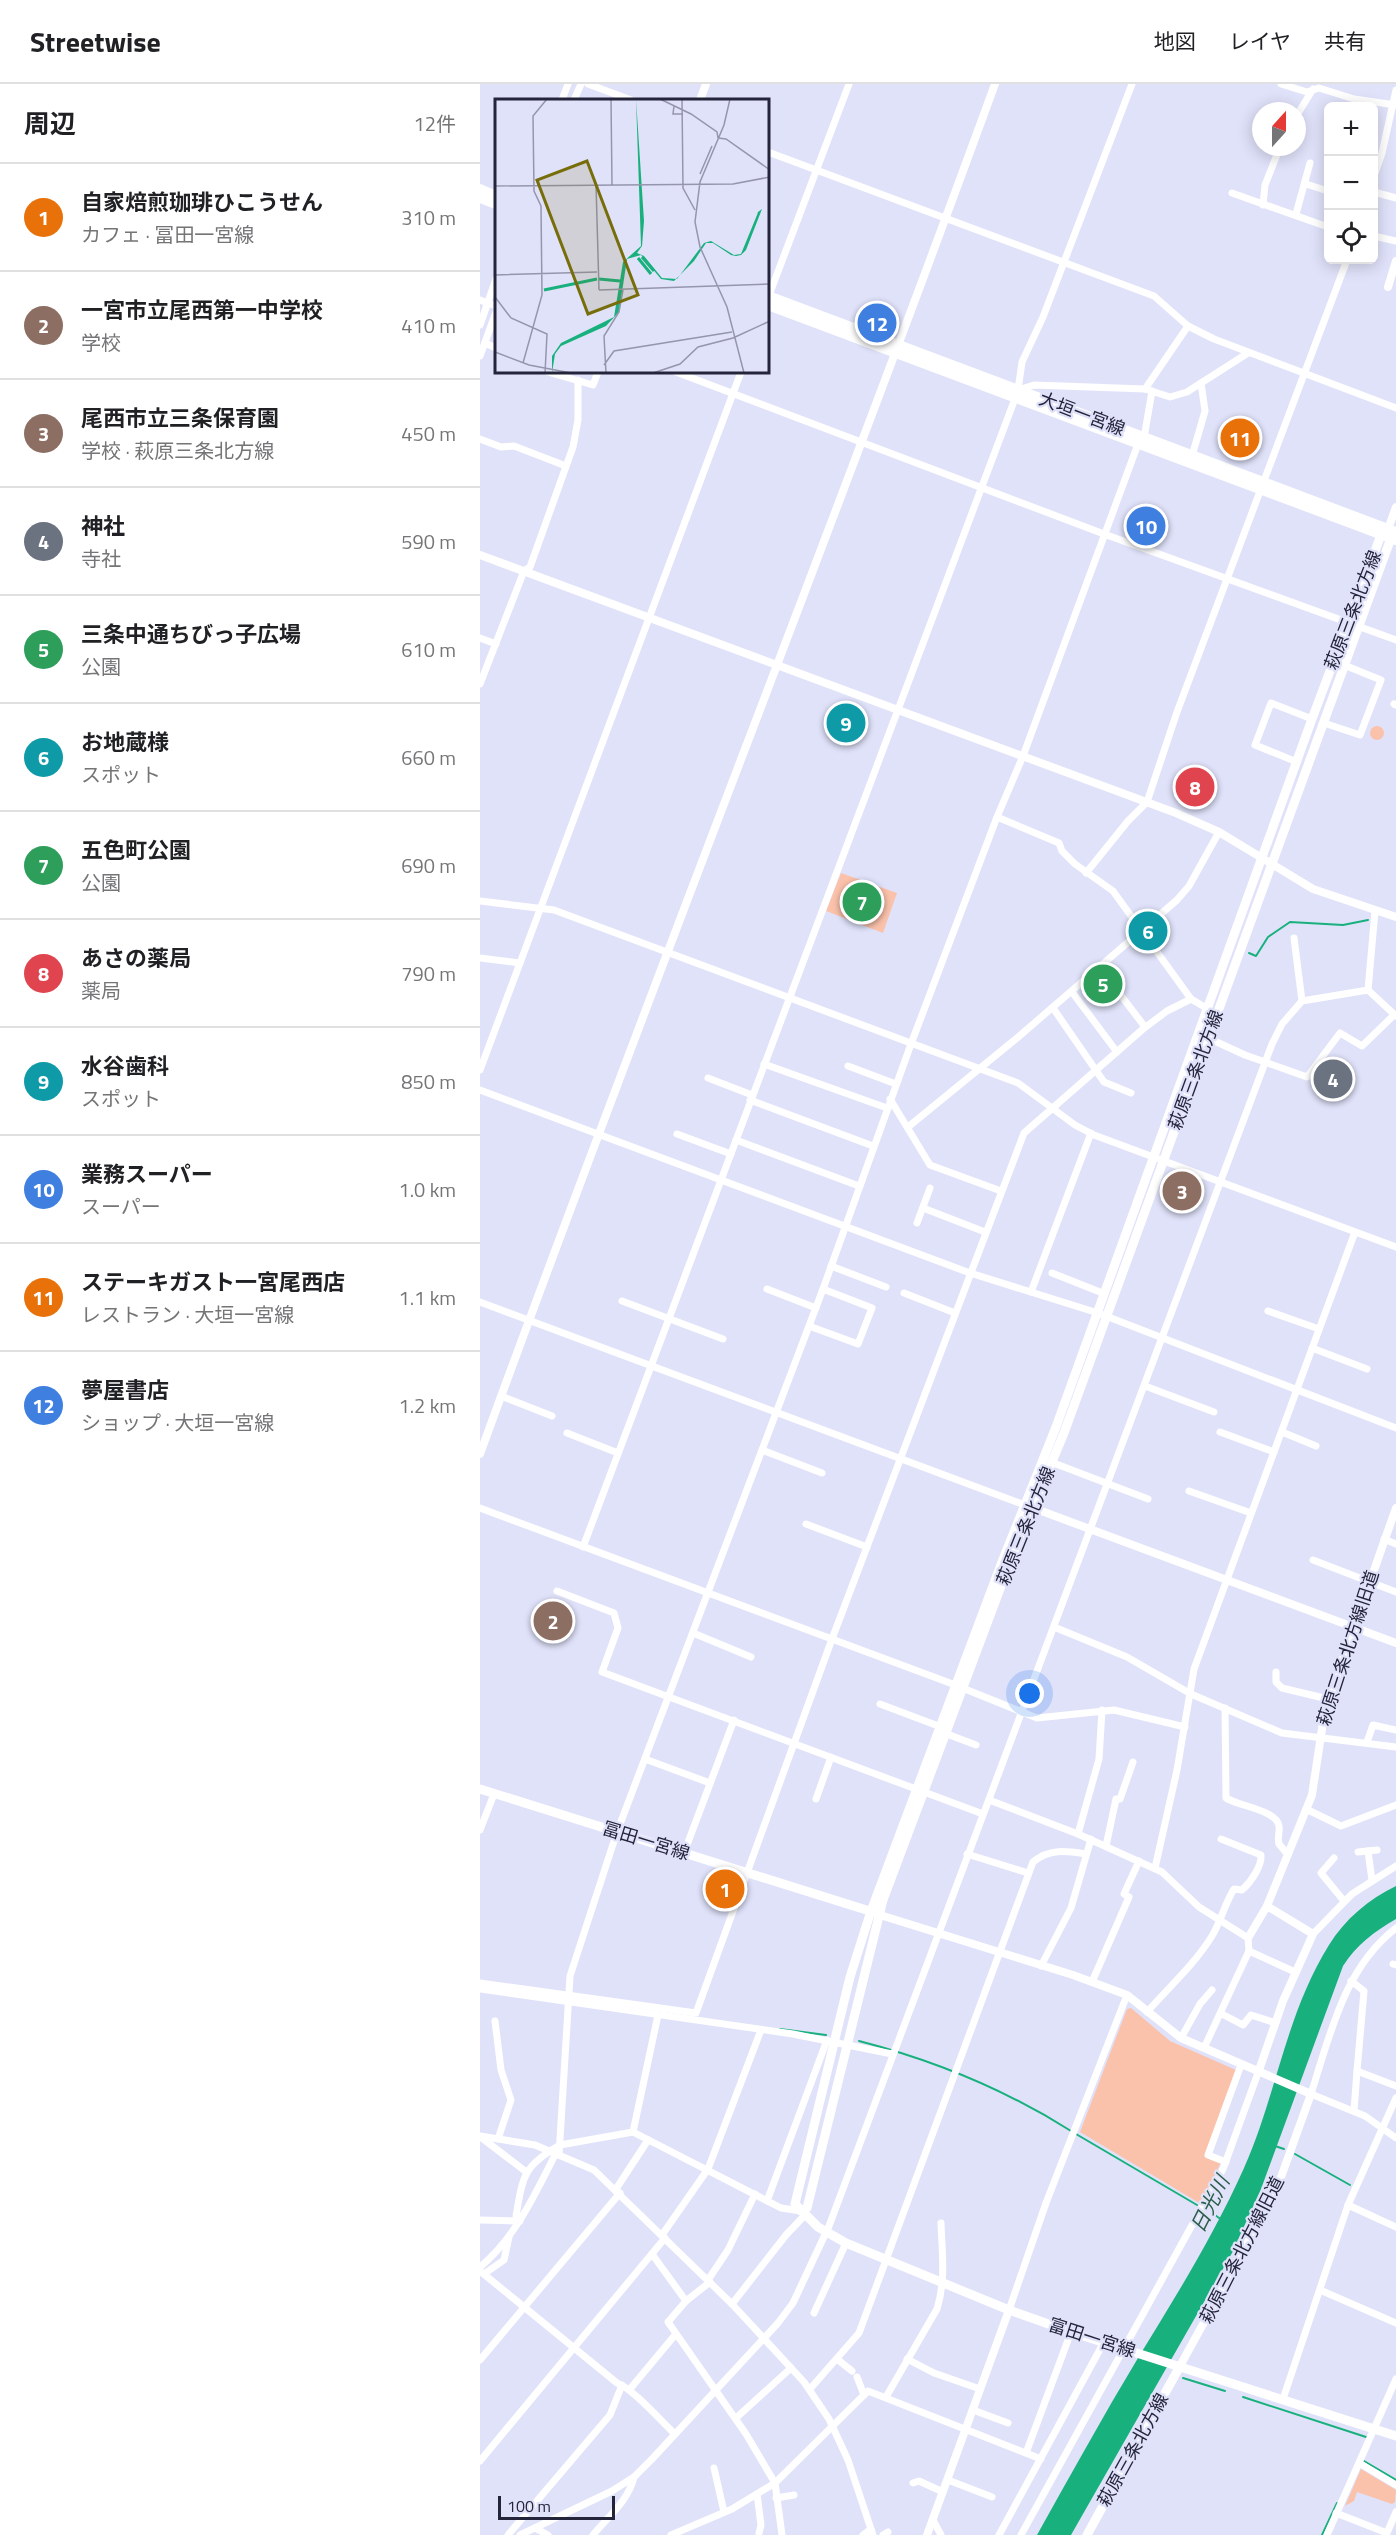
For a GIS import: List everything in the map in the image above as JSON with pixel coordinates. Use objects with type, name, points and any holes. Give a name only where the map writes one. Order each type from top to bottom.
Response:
[{"type":"main road","points":[[480,189],[495,196]]},
{"type":"main road","points":[[480,198],[495,204]]},
{"type":"main road","name":"大垣一宮線","points":[[770,298],[898,350]]},
{"type":"main road","name":"大垣一宮線","points":[[770,306],[1017,394],[1390,535]]},
{"type":"main road","name":"大垣一宮線","points":[[1141,441],[1192,456],[1263,486]]},
{"type":"main road","name":"萩原三条北方線","points":[[1029,1507],[1051,1462],[1101,1315],[1105,1293],[1208,1038],[1312,719],[1390,535]]},
{"type":"main road","name":"萩原三条北方線","points":[[875,1913],[1159,1159],[1208,1009],[1324,723],[1344,665],[1353,624]]},
{"type":"main road","name":"冨田一宮線","points":[[480,1789],[875,1913]]},
{"type":"main road","points":[[875,1913],[807,2208],[803,2213],[795,2204],[831,2040],[850,1977],[875,1913]]},
{"type":"main road","name":"富田一宮線","points":[[803,2213],[846,2243],[1009,2310],[1396,2436]]},
{"type":"main road","name":"萩原三条北方線","points":[[1087,2535],[1178,2365]]},
{"type":"street","points":[[562,99],[568,84]]},
{"type":"street","points":[[574,99],[580,84]]},
{"type":"street","points":[[588,84],[628,99]]},
{"type":"street","points":[[700,99],[706,84]]},
{"type":"street","points":[[770,292],[849,84]]},
{"type":"street","points":[[480,1454],[775,665],[898,350],[995,84]]},
{"type":"street","points":[[583,1547],[1017,394],[1022,362],[1044,317],[1132,84]]},
{"type":"street","points":[[1281,84],[1307,92],[1314,87],[1354,99],[1394,105]]},
{"type":"street","points":[[1305,102],[1314,87]]},
{"type":"street","points":[[1378,164],[1396,90]]},
{"type":"street","points":[[770,153],[1154,296],[1188,327],[1248,353],[1396,408]]},
{"type":"street","points":[[1263,205],[1265,185],[1276,156]]},
{"type":"street","points":[[1296,214],[1310,163]]},
{"type":"street","points":[[1306,184],[1324,189]]},
{"type":"street","points":[[1232,193],[1324,225]]},
{"type":"street","points":[[1378,193],[1396,198]]},
{"type":"street","points":[[1378,237],[1396,241]]},
{"type":"street","points":[[1388,287],[1396,261]]},
{"type":"street","points":[[1086,873],[1147,802],[1177,712],[1345,264]]},
{"type":"street","points":[[480,325],[495,282]]},
{"type":"street","points":[[480,300],[495,306]]},
{"type":"street","points":[[480,356],[495,315]]},
{"type":"street","points":[[675,2434],[630,2389],[574,2349],[481,2270],[520,2221],[560,2145],[568,1999],[576,1953],[617,1832],[816,1308],[910,1044],[997,817],[1023,756],[1104,534],[1141,441],[1149,390],[1188,327]]},
{"type":"street","points":[[485,343],[495,348]]},
{"type":"street","points":[[1017,394],[1034,385],[1149,390],[1170,397],[1186,392],[1248,353]]},
{"type":"street","points":[[556,374],[593,385],[597,374]]},
{"type":"street","points":[[681,374],[1104,534],[1396,640]]},
{"type":"street","points":[[480,1070],[482,1057],[520,963],[740,374]]},
{"type":"street","points":[[480,684],[524,571],[530,567],[576,435],[578,380]]},
{"type":"street","points":[[1192,456],[1205,411],[1201,383]]},
{"type":"street","points":[[480,439],[501,447],[514,446],[566,465]]},
{"type":"street","points":[[1390,535],[1396,507]]},
{"type":"street","points":[[480,555],[1147,802],[1219,832],[1313,889],[1396,917]]},
{"type":"street","points":[[480,638],[496,644]]},
{"type":"street","points":[[1324,723],[1360,735],[1382,680],[1344,665]]},
{"type":"street","points":[[1297,762],[1255,746],[1270,704],[1312,719]]},
{"type":"street","points":[[997,817],[1059,843],[1062,851],[1086,873],[1113,891],[1191,999],[1208,1009]]},
{"type":"street","points":[[908,1127],[1142,932],[1189,886],[1219,832]]},
{"type":"street","points":[[480,901],[554,910],[1018,1083],[1090,1133],[1396,1247]]},
{"type":"street","points":[[1368,990],[1375,911]]},
{"type":"street","points":[[1294,939],[1302,1001]]},
{"type":"street","points":[[480,958],[520,963]]},
{"type":"street","points":[[1100,968],[1145,1027]]},
{"type":"street","points":[[520,2535],[612,2491],[633,2477],[717,2392],[764,2340],[793,2303],[827,2231],[1264,1063],[1282,1024],[1302,1001],[1368,990]]},
{"type":"street","points":[[1208,1038],[1264,1063],[1307,1077],[1340,1033],[1362,1046],[1395,1015],[1368,990]]},
{"type":"street","points":[[1072,992],[1116,1052]]},
{"type":"street","points":[[480,1989],[696,2013],[832,1639],[1024,1133],[1145,1027],[1167,1011],[1191,999]]},
{"type":"street","points":[[1053,1008],[1104,1082],[1131,1093]]},
{"type":"street","points":[[764,1064],[887,1108]]},
{"type":"street","points":[[848,1066],[896,1084]]},
{"type":"street","points":[[708,1078],[751,1098],[873,1146]]},
{"type":"street","points":[[480,1090],[970,1273],[1101,1315],[1396,1428]]},
{"type":"street","points":[[890,1099],[930,1165],[1001,1191]]},
{"type":"street","points":[[1031,1292],[1090,1133]]},
{"type":"street","points":[[677,1134],[731,1154]]},
{"type":"street","points":[[736,1140],[859,1186]]},
{"type":"street","points":[[916,1223],[930,1188]]},
{"type":"street","points":[[923,1208],[985,1232]]},
{"type":"street","points":[[1155,1868],[1161,1850],[1194,1669],[1355,1232]]},
{"type":"street","points":[[831,1266],[886,1287]]},
{"type":"street","points":[[1052,1273],[1105,1293]]},
{"type":"street","points":[[767,1289],[816,1308]]},
{"type":"street","points":[[809,1326],[858,1344],[872,1308],[823,1289]]},
{"type":"street","points":[[904,1293],[955,1313]]},
{"type":"street","points":[[622,1301],[723,1339]]},
{"type":"street","points":[[480,1302],[1396,1643]]},
{"type":"street","points":[[1268,1311],[1319,1329]]},
{"type":"street","points":[[1312,1348],[1367,1369]]},
{"type":"street","points":[[1145,1386],[1214,1412]]},
{"type":"street","points":[[501,1396],[552,1416]]},
{"type":"street","points":[[1220,1432],[1274,1452]]},
{"type":"street","points":[[1282,1432],[1316,1446]]},
{"type":"street","points":[[567,1433],[618,1453]]},
{"type":"street","points":[[762,1450],[822,1473]]},
{"type":"street","points":[[1051,1462],[1148,1499]]},
{"type":"street","points":[[1189,1491],[1251,1513]]},
{"type":"street","points":[[480,1508],[960,1687],[1037,1718],[1114,1710],[1185,1727]]},
{"type":"street","name":"萩原三条北方線旧道","points":[[1248,1938],[1267,1906],[1312,1795],[1328,1699],[1384,1539],[1394,1521],[1396,1508]]},
{"type":"street","points":[[806,1524],[867,1547]]},
{"type":"street","points":[[1384,1539],[1396,1544]]},
{"type":"street","points":[[1313,1560],[1396,1592]]},
{"type":"street","points":[[558,1591],[614,1613],[618,1628],[602,1672],[983,1814]]},
{"type":"street","points":[[1054,1627],[1127,1658],[1191,1694],[1282,1733],[1396,1747]]},
{"type":"street","points":[[693,1633],[751,1657]]},
{"type":"street","points":[[1276,1672],[1276,1682],[1282,1688],[1328,1699]]},
{"type":"street","points":[[880,1704],[976,1745]]},
{"type":"street","points":[[1225,1708],[1226,1798],[1242,1806],[1266,1812],[1274,1818],[1279,1826],[1279,1844],[1288,1855]]},
{"type":"street","points":[[1078,1834],[1099,1759],[1102,1710]]},
{"type":"street","points":[[684,1853],[734,1720]]},
{"type":"street","points":[[1367,1742],[1372,1725],[1396,1730]]},
{"type":"street","points":[[816,1799],[831,1757]]},
{"type":"street","points":[[645,1758],[710,1783]]},
{"type":"street","points":[[1106,1846],[1116,1798],[1120,1799],[1133,1762]]},
{"type":"street","points":[[480,1830],[494,1794]]},
{"type":"street","points":[[989,1800],[1091,1839],[1155,1868],[1199,1907],[1248,1938],[1250,1951],[1204,2048]]},
{"type":"street","points":[[1306,1809],[1341,1826],[1396,1805]]},
{"type":"street","points":[[1041,1965],[1071,1908],[1091,1839]]},
{"type":"street","points":[[1146,2012],[1189,1967],[1220,1920],[1234,1889],[1242,1890],[1249,1883],[1262,1857],[1221,1839]]},
{"type":"street","points":[[1358,1852],[1377,1850]]},
{"type":"street","points":[[1368,1851],[1372,1880]]},
{"type":"street","points":[[810,2389],[859,2333],[1033,1862],[1050,1853],[1086,1854]]},
{"type":"street","points":[[967,1854],[1028,1873]]},
{"type":"street","points":[[1334,1858],[1321,1873],[1344,1901]]},
{"type":"street","points":[[1092,1982],[1129,1897],[1124,1894],[1139,1861]]},
{"type":"street","points":[[1021,2535],[1127,2350],[1226,2162],[1295,1972],[1313,1934],[1344,1901],[1396,1866]]},
{"type":"street","points":[[1267,1906],[1313,1934]]},
{"type":"street","points":[[875,1913],[1041,1965],[1127,1995],[1181,2038],[1258,2073],[1354,2111],[1396,2138]]},
{"type":"street","points":[[1311,2094],[1351,1981],[1377,1947],[1396,1928]]},
{"type":"street","points":[[1250,1951],[1295,1972]]},
{"type":"street","points":[[1351,1981],[1364,1991],[1354,2111]]},
{"type":"street","points":[[480,1983],[658,2015],[893,2051]]},
{"type":"street","points":[[1181,2038],[1200,2004],[1212,1990]]},
{"type":"street","points":[[927,2535],[1127,1995]]},
{"type":"street","points":[[1222,2014],[1241,2024],[1251,2015],[1276,2023]]},
{"type":"street","points":[[633,2132],[658,2015]]},
{"type":"street","points":[[495,2021],[501,2070],[511,2100],[498,2139]]},
{"type":"street","points":[[480,2461],[652,2254],[708,2169],[761,2030]]},
{"type":"street","points":[[767,2201],[831,2040]]},
{"type":"street","points":[[1226,2162],[1208,2155],[1240,2065]]},
{"type":"street","points":[[1358,2071],[1396,2086]]},
{"type":"street","name":"萩原三条北方線旧道","points":[[1178,2365],[1276,2191],[1311,2094]]},
{"type":"street","points":[[1283,2399],[1348,2205],[1396,2098]]},
{"type":"street","points":[[560,2145],[633,2132],[781,2208],[803,2213],[732,2304]]},
{"type":"street","points":[[480,2137],[535,2145],[588,2166],[618,2191],[732,2304],[810,2389],[833,2428],[849,2460],[872,2532],[862,2535]]},
{"type":"street","points":[[480,2137],[496,2146],[525,2171]]},
{"type":"street","points":[[480,2360],[618,2191],[648,2140]]},
{"type":"street","points":[[520,2221],[516,2216],[525,2171],[555,2153]]},
{"type":"street","points":[[755,2194],[728,2250],[709,2281],[686,2301],[668,2322],[675,2335],[736,2418],[775,2483],[782,2535]]},
{"type":"street","points":[[1348,2205],[1396,2227]]},
{"type":"street","points":[[480,2220],[520,2221]]},
{"type":"street","points":[[886,2397],[937,2309],[944,2284],[941,2223]]},
{"type":"street","points":[[814,2313],[846,2243]]},
{"type":"street","points":[[652,2254],[686,2301]]},
{"type":"street","points":[[1320,2290],[1396,2323]]},
{"type":"street","points":[[1026,2453],[1071,2332]]},
{"type":"street","points":[[630,2389],[675,2335]]},
{"type":"street","points":[[999,2535],[1104,2342]]},
{"type":"street","points":[[837,2359],[854,2374],[864,2395]]},
{"type":"street","points":[[907,2359],[934,2373],[980,2389]]},
{"type":"street","points":[[736,2418],[791,2368]]},
{"type":"street","points":[[1327,2535],[1396,2379]]},
{"type":"street","points":[[508,2535],[610,2415],[622,2385]]},
{"type":"street","points":[[671,2535],[685,2533],[775,2483],[864,2395],[871,2391],[1041,2459]]},
{"type":"street","points":[[973,2410],[1008,2423]]},
{"type":"street","points":[[847,2414],[854,2421]]},
{"type":"street","points":[[1359,2463],[1396,2486]]},
{"type":"street","points":[[714,2468],[724,2512]]},
{"type":"street","points":[[592,2535],[631,2489],[633,2477]]},
{"type":"street","points":[[948,2480],[992,2497]]},
{"type":"street","points":[[913,2482],[920,2481],[943,2492]]},
{"type":"street","points":[[757,2494],[761,2525],[759,2533]]},
{"type":"street","points":[[776,2498],[794,2495]]},
{"type":"street","points":[[1336,2514],[1387,2533],[1396,2512]]},
{"type":"street","points":[[933,2520],[941,2535]]},
{"type":"street","points":[[535,2528],[548,2535]]},
{"type":"shaded area","points":[[1377,726],[1382,728],[1384,733],[1382,738],[1377,740],[1372,738],[1370,733],[1372,728]]},
{"type":"shaded area","points":[[841,873],[897,893],[883,933],[826,911]]},
{"type":"shaded area","points":[[1396,1886],[1396,1919],[1366,1939],[1343,1966],[1261,2189],[1232,2253],[1071,2535],[1037,2535],[1112,2402],[1194,2265],[1232,2193],[1255,2140],[1291,2027],[1314,1972],[1335,1936],[1350,1918],[1376,1897]]},
{"type":"shaded area","points":[[1131,2008],[1170,2041],[1236,2070],[1205,2155],[1221,2162],[1201,2204],[1080,2132],[1127,2009]]},
{"type":"shaded area","points":[[1361,2469],[1396,2490],[1395,2502],[1392,2504],[1357,2492],[1354,2501],[1345,2506]]},
{"type":"waterway","points":[[1249,953],[1256,956],[1268,937],[1290,922],[1343,925],[1368,920]]},
{"type":"waterway","points":[[780,2029],[826,2035]]},
{"type":"waterway","points":[[859,2041],[914,2057],[968,2078],[1021,2102],[1071,2131]]},
{"type":"waterway","name":"日光川","points":[[1076,2134],[1197,2205]]},
{"type":"waterway","points":[[1275,2146],[1284,2149]]},
{"type":"waterway","points":[[1295,2154],[1350,2185]]},
{"type":"waterway","name":"日光川","points":[[1212,2213],[1222,2220]]},
{"type":"waterway","points":[[1183,2378],[1225,2391]]},
{"type":"waterway","points":[[1243,2397],[1366,2437]]},
{"type":"waterway","points":[[1364,2461],[1396,2480]]},
{"type":"waterway","points":[[1322,2535],[1337,2503]]},
{"type":"place","name":"夢屋書店","points":[[877,323]]},
{"type":"place","name":"ステーキガスト一宮尾西店","points":[[1240,438]]},
{"type":"place","name":"業務スーパー","points":[[1146,526]]},
{"type":"place","name":"水谷歯科","points":[[846,723]]},
{"type":"place","name":"あさの薬局","points":[[1195,787]]},
{"type":"place","name":"五色町公園","points":[[862,902]]},
{"type":"place","name":"お地蔵様","points":[[1148,931]]},
{"type":"place","name":"三条中通ちびっ子広場","points":[[1103,984]]},
{"type":"place","name":"神社","points":[[1333,1079]]},
{"type":"place","name":"尾西市立三条保育園","points":[[1182,1191]]},
{"type":"place","name":"一宮市立尾西第一中学校","points":[[553,1621]]},
{"type":"place","name":"自家焙煎珈琲ひこうせん","points":[[725,1889]]}]
